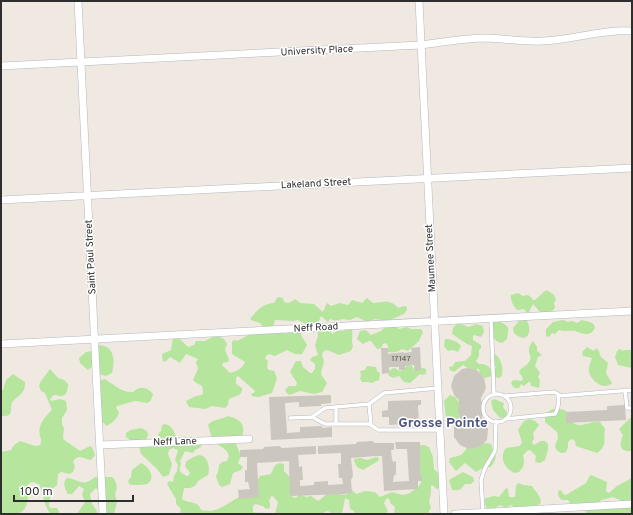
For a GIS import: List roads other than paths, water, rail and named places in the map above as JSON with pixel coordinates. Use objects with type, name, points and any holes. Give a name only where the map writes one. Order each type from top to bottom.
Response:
[{"type":"street","name":"Saint Paul Street","points":[[78,1],[103,514]]},
{"type":"street","name":"Maumee Street","points":[[419,1],[444,514]]},
{"type":"street","name":"University Place","points":[[1,66],[421,45],[489,38],[517,41],[544,41],[592,33],[632,31]]},
{"type":"street","name":"Lakeland Street","points":[[1,200],[632,168]]},
{"type":"street","name":"Neff Road","points":[[1,344],[632,312]]},
{"type":"street","name":"Neff Lane","points":[[100,445],[249,439]]},
{"type":"street","points":[[455,514],[632,504]]},
{"type":"lane","points":[[491,319],[494,395]]},
{"type":"lane","points":[[312,417],[325,408],[369,404],[384,393],[438,388]]},
{"type":"lane","points":[[625,390],[627,408],[632,408]]},
{"type":"lane","points":[[558,396],[632,390]]},
{"type":"lane","points":[[554,392],[558,394],[558,410],[555,414],[496,421],[488,418],[484,410],[485,401],[494,395],[501,394],[505,396],[554,392]]},
{"type":"lane","points":[[505,396],[508,399],[511,408],[505,419]]},
{"type":"lane","points":[[369,404],[371,425]]},
{"type":"lane","points":[[336,407],[336,424]]},
{"type":"lane","points":[[290,418],[312,417],[325,424],[371,425],[378,430],[440,430]]},
{"type":"lane","points":[[483,512],[482,480],[485,468],[495,451],[496,421]]},
{"type":"district","name":"Grosse Pointe","points":[[443,423]]}]
